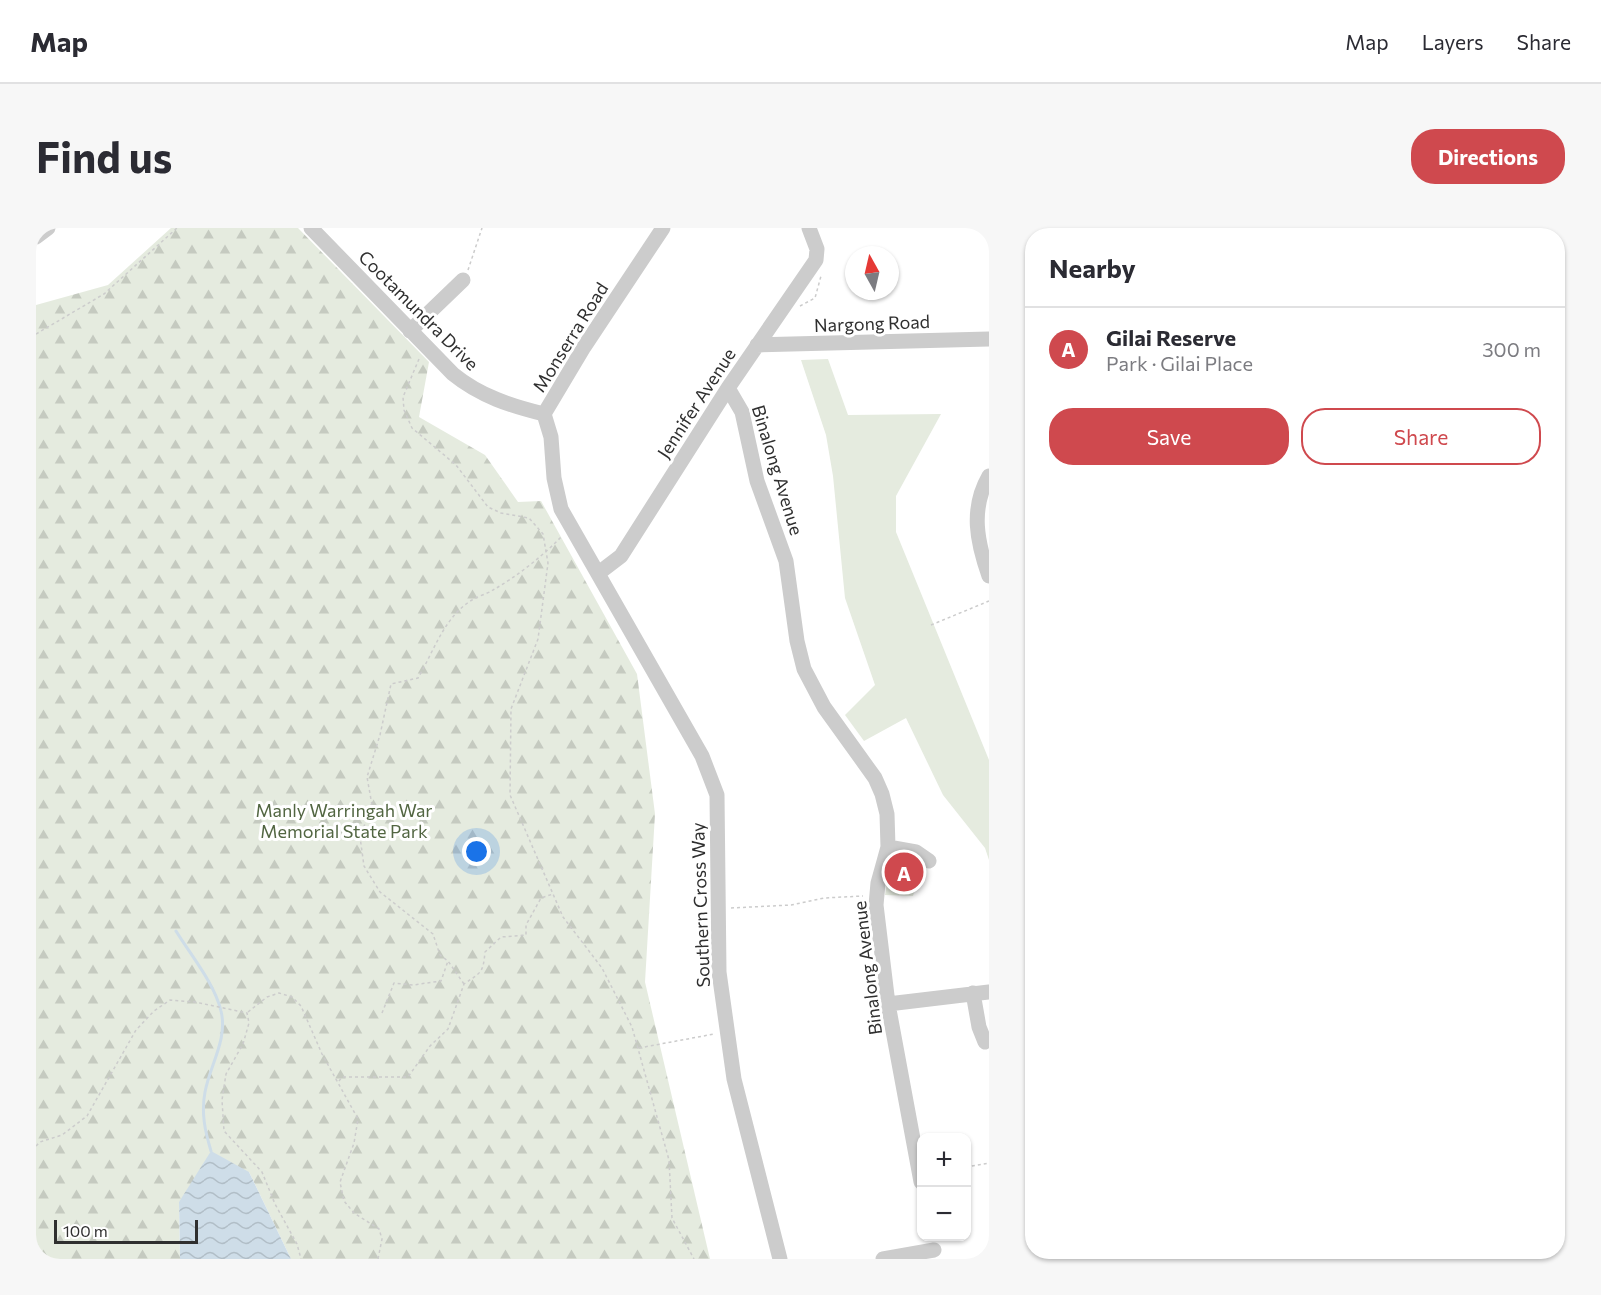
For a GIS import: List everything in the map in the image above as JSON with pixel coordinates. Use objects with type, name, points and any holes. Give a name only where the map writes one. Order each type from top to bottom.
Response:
[{"type":"street","points":[[36,237],[48,228]]},
{"type":"street","name":"Cootamundra Drive","points":[[311,228],[410,331],[467,386],[516,407],[544,414]]},
{"type":"street","name":"Monserra Road","points":[[600,572],[561,509],[554,478],[551,437],[544,414],[584,346],[663,228]]},
{"type":"street","name":"Jennifer Avenue","points":[[600,572],[621,556],[728,388],[816,260],[817,249],[809,228]]},
{"type":"street","points":[[410,331],[463,280]]},
{"type":"street","name":"Nargong Road","points":[[757,345],[989,339]]},
{"type":"street","name":"Binalong Avenue","points":[[728,388],[742,412],[757,481],[786,561],[796,641],[804,669],[824,707],[875,777],[886,814],[888,847],[877,895],[888,1004],[917,1160]]},
{"type":"street","points":[[989,476],[980,492],[976,521],[979,547],[989,576]]},
{"type":"street","name":"Southern Cross Way","points":[[600,572],[702,756],[714,782],[717,795],[719,972],[734,1079],[780,1259]]},
{"type":"street","points":[[888,847],[916,852],[929,861]]},
{"type":"street","points":[[888,1004],[981,993],[979,1027],[985,1042]]},
{"type":"street","points":[[883,1259],[934,1248]]},
{"type":"path","points":[[36,334],[104,294],[177,228]]},
{"type":"path","points":[[463,280],[482,228]]},
{"type":"path","points":[[798,306],[811,302],[818,293],[823,266]]},
{"type":"path","points":[[420,355],[403,398],[404,410],[412,428],[456,465],[488,507],[501,513],[529,518],[543,534],[548,563],[538,639],[511,709],[510,795],[563,917],[602,968],[632,1027],[669,1160],[672,1218],[694,1259]]},
{"type":"path","points":[[464,984],[448,961],[440,955],[433,934],[380,892],[364,866],[360,837],[372,805],[367,777],[380,735],[391,684],[418,678],[439,642],[443,629],[454,617],[472,600],[493,590],[547,549],[571,525]]},
{"type":"path","points":[[931,625],[989,601]]},
{"type":"path","points":[[338,1082],[342,1077],[408,1077],[430,1046],[448,1029],[464,984],[481,974],[485,952],[501,937],[526,935],[526,925],[541,898],[554,894]]},
{"type":"path","points":[[718,909],[791,906],[824,898],[877,895]]},
{"type":"path","points":[[382,1013],[394,983],[413,985],[441,981],[448,961]]},
{"type":"path","points":[[247,1013],[267,997],[279,993],[292,997],[301,1006],[322,1054],[358,1119],[354,1143],[340,1182],[344,1201],[354,1214],[379,1229],[382,1239],[378,1259]]},
{"type":"path","points":[[36,1146],[40,1142],[62,1135],[87,1116],[136,1030],[154,1011],[170,1000],[231,1008],[247,1013]]},
{"type":"path","points":[[247,1013],[249,1023],[243,1044],[226,1074],[222,1100],[224,1131],[262,1173],[275,1204],[297,1244],[301,1259]]},
{"type":"path","points":[[639,1048],[728,1031]]},
{"type":"path","points":[[971,1166],[989,1163]]},
{"type":"green space","name":"Manly Warringah War Memorial State Park","points":[[171,228],[298,228],[429,362],[419,417],[485,455],[518,502],[541,501],[637,674],[655,814],[645,982],[710,1259],[291,1259],[249,1172],[179,1202],[180,1259],[36,1259],[36,305],[108,285]]},
{"type":"green space","points":[[828,359],[848,415],[941,414],[896,496],[896,532],[989,760],[989,860],[985,848],[943,795],[906,718],[864,741],[845,715],[875,685],[845,598],[833,476],[826,435],[801,360]]},
{"type":"green space","points":[[900,854],[913,861],[918,870],[913,896],[885,895],[891,859]]},
{"type":"water","points":[[211,1151],[249,1172],[291,1259],[180,1259],[179,1202]]},
{"type":"waterway","points":[[176,931],[208,980],[218,1001],[223,1021],[220,1042],[207,1082],[203,1107],[211,1151]]},
{"type":"place","name":"Gilai Reserve","points":[[904,872]]}]
